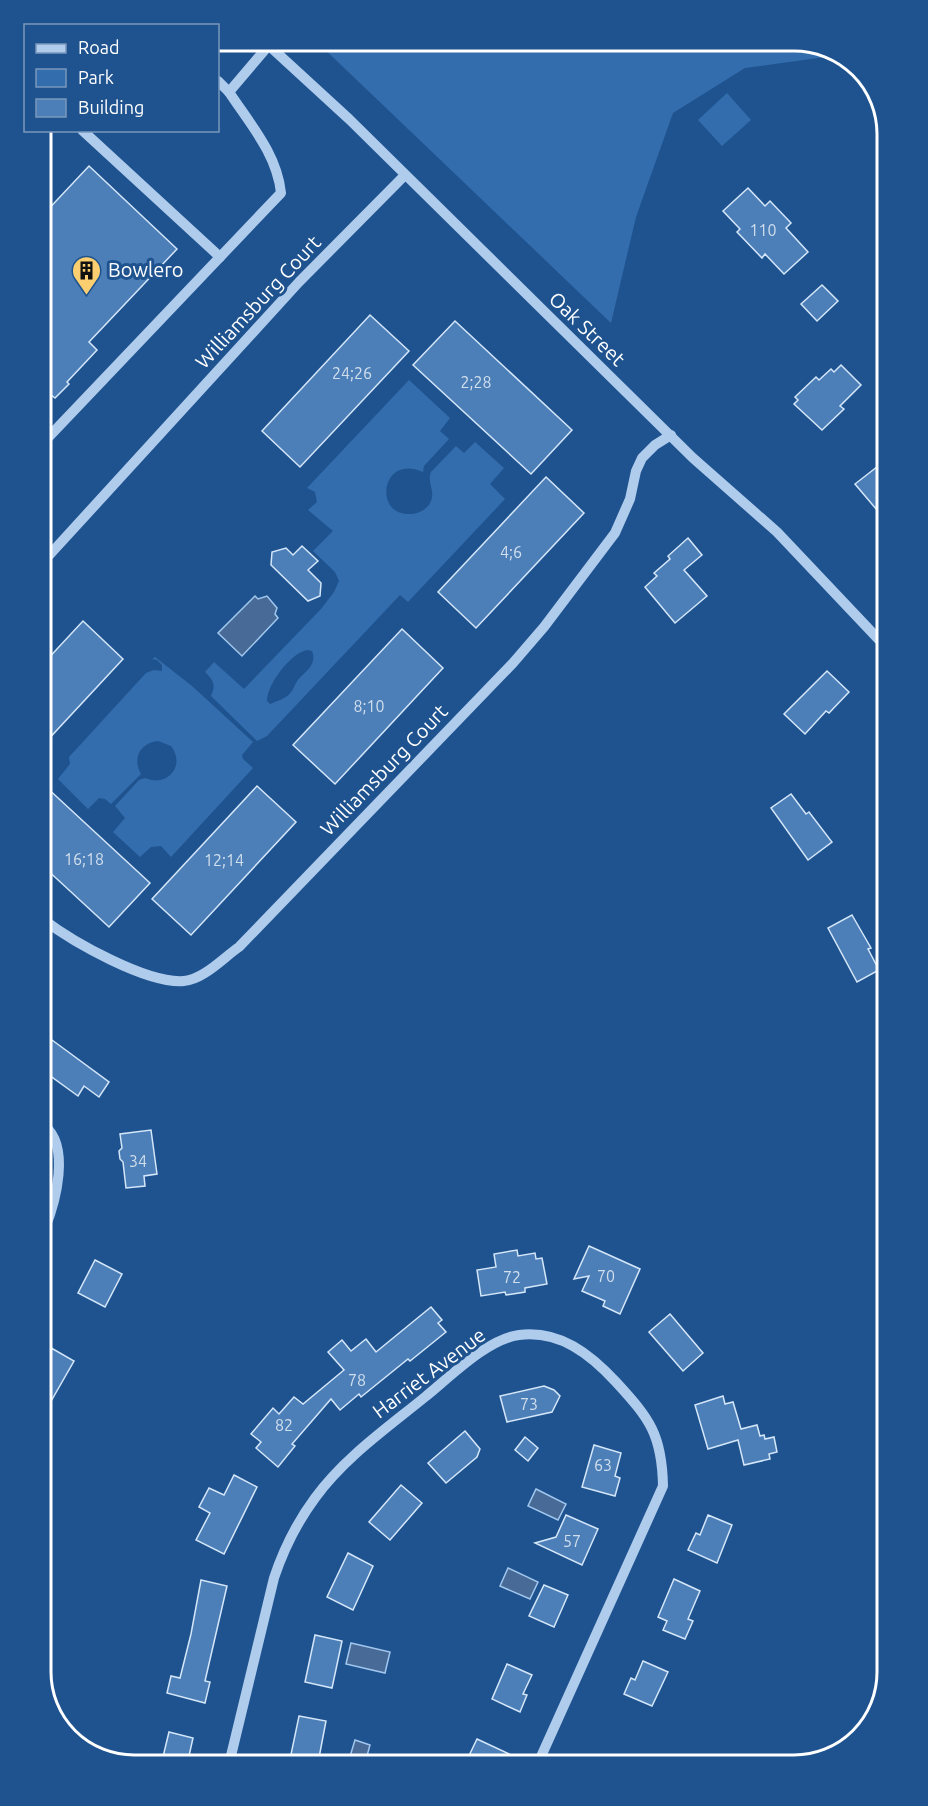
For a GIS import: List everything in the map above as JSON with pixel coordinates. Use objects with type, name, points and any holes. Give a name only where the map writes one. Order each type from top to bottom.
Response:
[{"type":"street","points":[[229,92],[261,51]]},
{"type":"street","name":"Oak Street","points":[[275,51],[670,435],[791,545],[877,638]]},
{"type":"street","points":[[51,435],[281,192],[272,156],[229,92],[219,82]]},
{"type":"street","points":[[84,132],[220,257]]},
{"type":"street","name":"Williamsburg Court","points":[[51,553],[299,282],[405,176]]},
{"type":"street","name":"Williamsburg Court","points":[[51,926],[133,970],[160,979],[185,981],[200,976],[239,947],[513,663],[544,627],[615,533],[630,499],[636,471],[642,458],[670,435]]},
{"type":"street","points":[[51,1131],[58,1145],[58,1185],[51,1208]]},
{"type":"street","name":"Harriet Avenue","points":[[232,1755],[278,1565],[306,1510],[318,1493],[380,1434],[476,1356],[498,1342],[518,1335],[544,1335],[568,1342],[585,1352],[637,1405],[652,1428],[662,1456],[663,1486],[542,1755]]},
{"type":"green space","points":[[326,51],[800,51],[825,57],[745,68],[673,113],[636,217],[611,323]]},
{"type":"green space","points":[[727,93],[751,120],[722,146],[698,120]]},
{"type":"green space","points":[[409,380],[450,418],[440,431],[449,439],[424,466],[423,472],[409,468],[398,471],[391,477],[387,487],[387,497],[391,506],[398,512],[410,514],[425,509],[432,498],[431,472],[456,446],[464,453],[475,442],[504,468],[490,484],[505,499],[408,602],[400,595],[267,736],[257,741],[211,696],[213,683],[205,672],[214,662],[244,689],[321,609],[334,592],[339,581],[335,572],[313,551],[333,531],[308,510],[317,502],[315,492],[307,488]],"holes":[[[312,651],[313,661],[292,691],[284,698],[270,704],[267,701],[268,694],[281,670],[301,652]]]},
{"type":"green space","points":[[155,657],[192,686],[253,742],[242,755],[243,759],[253,768],[171,857],[161,846],[151,847],[140,857],[113,832],[125,818],[115,806],[139,780],[145,778],[161,780],[172,773],[176,760],[171,746],[158,741],[142,748],[137,762],[141,774],[111,804],[99,798],[88,809],[58,779],[70,764],[69,757],[146,673],[154,670],[162,671],[162,665],[152,659]]},
{"type":"shaded area","points":[[255,596],[258,599],[267,596],[277,608],[275,614],[278,618],[242,656],[218,633]]},
{"type":"shaded area","points":[[536,1489],[566,1504],[558,1520],[528,1506]]},
{"type":"shaded area","points":[[508,1568],[538,1582],[530,1599],[500,1586]]},
{"type":"shaded area","points":[[351,1643],[390,1652],[385,1673],[346,1664]]},
{"type":"shaded area","points":[[355,1740],[370,1745],[367,1755],[350,1755]]},
{"type":"building","name":"Bowlero","points":[[89,166],[177,249],[89,342],[97,350],[55,398],[51,395],[51,206]]},
{"type":"building","points":[[748,188],[765,206],[770,201],[791,223],[786,228],[808,252],[784,274],[765,254],[762,258],[737,232],[740,229],[723,211]]},
{"type":"building","points":[[822,285],[838,301],[817,321],[801,304]]},
{"type":"building","points":[[370,315],[409,351],[300,467],[262,431]]},
{"type":"building","points":[[455,321],[572,430],[531,474],[413,365]]},
{"type":"building","points":[[841,365],[861,385],[840,406],[844,409],[822,430],[794,404],[798,400],[795,397],[816,377],[819,380],[831,369],[834,372]]},
{"type":"building","points":[[877,467],[877,510],[855,484]]},
{"type":"building","points":[[546,477],[584,513],[476,628],[438,592]]},
{"type":"building","points":[[688,538],[702,555],[684,570],[707,596],[675,623],[645,587],[657,576],[654,573],[670,559],[668,556]]},
{"type":"building","points":[[302,546],[318,561],[308,570],[321,583],[320,596],[308,601],[271,565],[272,552],[286,548],[293,555]]},
{"type":"building","points":[[83,621],[123,659],[51,736],[51,655]]},
{"type":"building","points":[[402,629],[443,668],[335,784],[293,745]]},
{"type":"building","points":[[827,671],[849,692],[829,713],[826,711],[805,734],[784,714]]},
{"type":"building","points":[[257,786],[296,822],[191,935],[152,899]]},
{"type":"building","points":[[51,791],[150,883],[109,927],[51,873]]},
{"type":"building","points":[[791,794],[806,814],[809,812],[832,842],[808,860],[771,808]]},
{"type":"building","points":[[852,915],[871,948],[868,949],[877,966],[877,971],[857,982],[828,928]]},
{"type":"building","points":[[51,1041],[109,1082],[99,1097],[84,1086],[78,1096],[51,1076]]},
{"type":"building","points":[[151,1130],[157,1174],[144,1176],[145,1186],[126,1188],[123,1162],[119,1151],[122,1148],[120,1134]]},
{"type":"building","points":[[589,1246],[640,1269],[620,1314],[603,1306],[605,1301],[582,1291],[589,1276],[574,1279]]},
{"type":"building","points":[[517,1250],[518,1256],[535,1253],[536,1259],[542,1258],[547,1284],[525,1288],[525,1292],[506,1295],[505,1292],[481,1296],[477,1270],[496,1267],[494,1254]]},
{"type":"building","points":[[95,1260],[122,1274],[105,1307],[78,1293]]},
{"type":"building","points":[[431,1307],[442,1320],[438,1323],[446,1332],[410,1361],[408,1359],[361,1397],[359,1394],[340,1410],[331,1399],[292,1444],[295,1446],[278,1467],[256,1448],[261,1442],[251,1434],[273,1408],[279,1414],[294,1397],[303,1404],[344,1370],[328,1352],[342,1340],[351,1351],[366,1339],[376,1352]]},
{"type":"building","points":[[670,1314],[703,1353],[683,1371],[649,1332]]},
{"type":"building","points":[[51,1348],[74,1361],[51,1401]]},
{"type":"building","points":[[544,1386],[554,1390],[560,1396],[552,1412],[507,1422],[500,1396]]},
{"type":"building","points":[[723,1396],[725,1404],[733,1402],[741,1429],[757,1425],[760,1436],[764,1435],[765,1439],[774,1437],[777,1452],[769,1454],[770,1459],[744,1465],[738,1440],[708,1449],[695,1405]]},
{"type":"building","points":[[465,1431],[480,1449],[477,1457],[446,1483],[428,1463]]},
{"type":"building","points":[[525,1437],[538,1448],[528,1461],[515,1450]]},
{"type":"building","points":[[594,1445],[621,1453],[615,1476],[620,1478],[615,1496],[582,1487]]},
{"type":"building","points":[[234,1475],[257,1487],[224,1554],[196,1540],[210,1513],[199,1507],[209,1488],[224,1495]]},
{"type":"building","points":[[401,1485],[422,1503],[390,1540],[369,1522]]},
{"type":"building","points":[[566,1515],[598,1529],[582,1565],[535,1543],[556,1537]]},
{"type":"building","points":[[708,1515],[732,1525],[717,1563],[688,1550],[696,1533],[700,1535]]},
{"type":"building","points":[[348,1553],[373,1566],[353,1610],[327,1597]]},
{"type":"building","points":[[674,1579],[700,1591],[688,1619],[693,1621],[685,1639],[663,1630],[667,1621],[658,1617]]},
{"type":"building","points":[[201,1580],[227,1586],[205,1681],[210,1682],[205,1703],[167,1693],[171,1676],[180,1678]]},
{"type":"building","points":[[544,1585],[568,1595],[554,1627],[529,1616]]},
{"type":"building","points":[[315,1635],[342,1641],[332,1688],[305,1682]]},
{"type":"building","points":[[643,1661],[668,1672],[652,1706],[624,1694],[631,1678],[635,1680]]},
{"type":"building","points":[[507,1664],[532,1675],[523,1694],[527,1695],[520,1712],[492,1699]]},
{"type":"building","points":[[299,1716],[326,1721],[320,1755],[291,1755]]},
{"type":"building","points":[[169,1732],[193,1738],[189,1755],[163,1755]]},
{"type":"building","points":[[477,1739],[511,1755],[469,1755]]},
{"type":"place","name":"Bowlero","points":[[87,296]]}]
